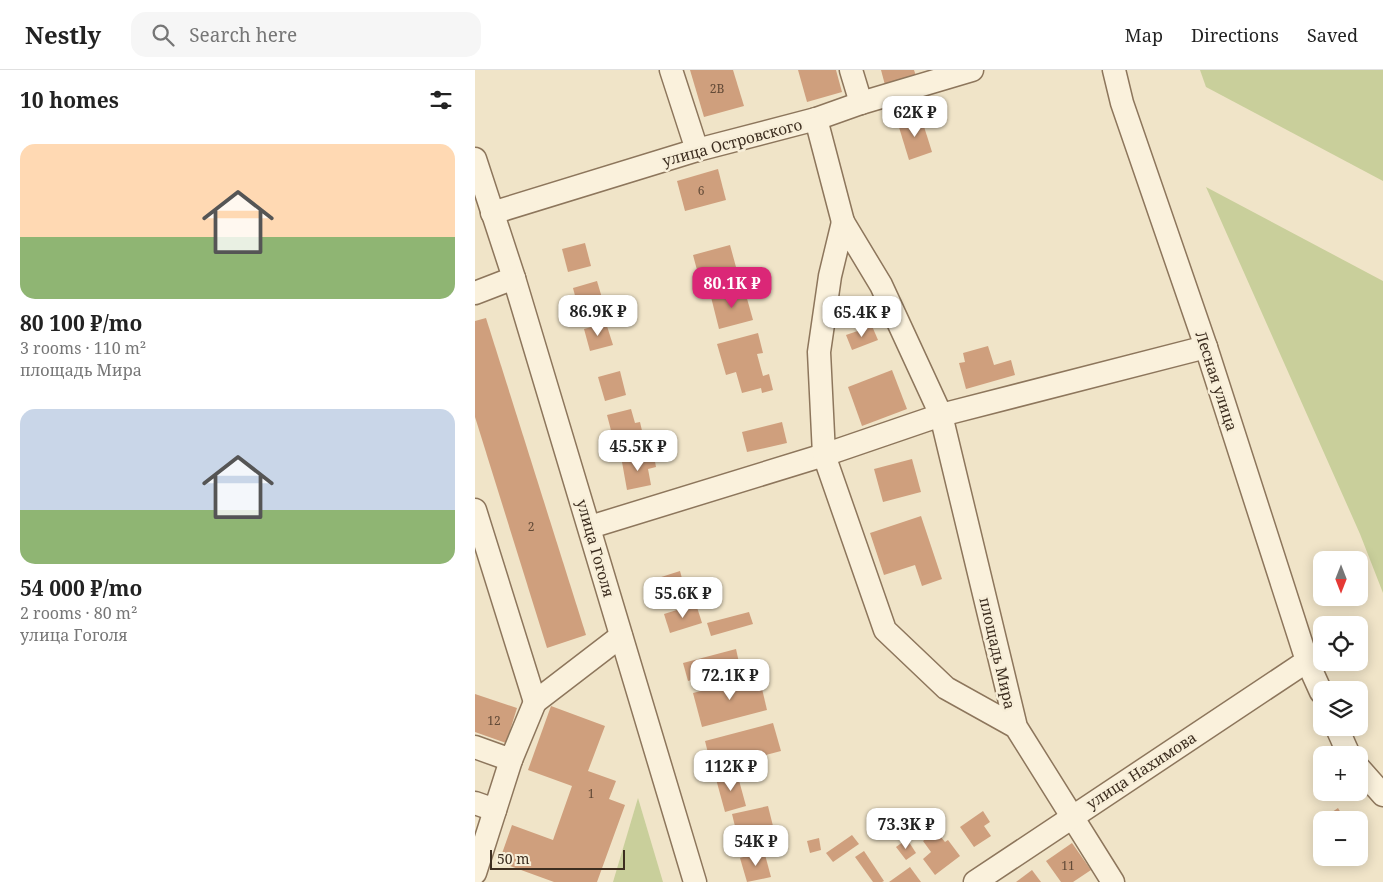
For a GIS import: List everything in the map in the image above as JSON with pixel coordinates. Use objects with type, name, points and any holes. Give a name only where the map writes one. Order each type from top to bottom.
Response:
[{"type":"street","points":[[671,70],[697,150]]},
{"type":"street","points":[[851,70],[861,103]]},
{"type":"street","name":"улица Островского","points":[[492,212],[697,150],[816,119],[861,103],[972,70]]},
{"type":"street","name":"Лесная улица","points":[[1114,70],[1122,103],[1206,346],[1307,661],[1316,681]]},
{"type":"street","points":[[816,119],[843,222]]},
{"type":"street","name":"улица Гоголя","points":[[475,159],[515,278],[695,882]]},
{"type":"street","name":"площадь Мира","points":[[843,222],[881,285],[941,415],[1016,727]]},
{"type":"street","name":"площадь Мира","points":[[843,222],[830,276],[819,352],[824,455],[885,630],[946,688],[1016,727]]},
{"type":"street","points":[[475,293],[515,278]]},
{"type":"street","points":[[590,527],[824,455],[941,415],[1206,346]]},
{"type":"street","points":[[475,510],[535,702]]},
{"type":"street","points":[[475,873],[485,806],[511,760],[535,702],[621,636]]},
{"type":"street","name":"улица Нахимова","points":[[975,882],[1307,661]]},
{"type":"street","points":[[1016,727],[1073,815],[1113,882]]},
{"type":"street","points":[[475,747],[511,760]]},
{"type":"street","points":[[1368,778],[1383,795]]},
{"type":"green space","points":[[1200,70],[1383,70],[1383,181],[1206,87]]},
{"type":"green space","points":[[1206,187],[1383,281],[1383,593],[1360,534]]},
{"type":"green space","points":[[638,798],[663,882],[613,882]]},
{"type":"building","points":[[690,70],[733,70],[744,106],[704,117]]},
{"type":"building","points":[[798,70],[836,70],[842,92],[807,102]]},
{"type":"building","points":[[881,70],[914,70],[916,76],[885,85]]},
{"type":"building","points":[[921,117],[932,152],[909,160],[898,124]]},
{"type":"building","points":[[718,169],[726,200],[685,211],[677,181]]},
{"type":"building","points":[[585,243],[591,266],[568,272],[562,249]]},
{"type":"building","points":[[730,245],[739,278],[708,286],[704,268],[697,270],[693,255]]},
{"type":"building","points":[[597,281],[605,308],[580,315],[573,288]]},
{"type":"building","points":[[744,288],[753,320],[719,329],[711,297]]},
{"type":"building","points":[[486,318],[586,635],[547,648],[475,417],[475,321]]},
{"type":"building","points":[[606,323],[613,345],[590,351],[584,329]]},
{"type":"building","points":[[872,326],[878,340],[852,350],[846,335]]},
{"type":"building","points":[[758,333],[763,353],[757,354],[763,376],[769,374],[773,390],[762,393],[761,388],[742,393],[736,372],[726,375],[717,344]]},
{"type":"building","points":[[988,346],[994,365],[1011,360],[1015,375],[966,389],[959,363],[965,362],[963,353]]},
{"type":"building","points":[[892,370],[907,409],[862,426],[848,387]]},
{"type":"building","points":[[620,371],[626,395],[605,401],[598,377]]},
{"type":"building","points":[[631,409],[635,423],[640,422],[643,435],[614,442],[607,415]]},
{"type":"building","points":[[782,422],[787,443],[747,452],[742,432]]},
{"type":"building","points":[[654,456],[656,467],[648,469],[651,485],[627,490],[622,462]]},
{"type":"building","points":[[912,459],[921,492],[883,502],[874,469]]},
{"type":"building","points":[[921,516],[942,579],[922,586],[915,565],[884,575],[870,533]]},
{"type":"building","points":[[680,571],[686,593],[661,600],[655,579]]},
{"type":"building","points":[[696,604],[702,623],[670,633],[664,614]]},
{"type":"building","points":[[749,612],[753,624],[711,636],[707,623]]},
{"type":"building","points":[[736,649],[740,667],[688,681],[683,663]]},
{"type":"building","points":[[759,676],[767,710],[702,727],[693,693]]},
{"type":"building","points":[[475,694],[517,708],[506,743],[475,732]]},
{"type":"building","points":[[551,706],[605,726],[588,771],[616,781],[609,799],[625,805],[597,882],[554,882],[499,862],[512,825],[553,840],[572,786],[528,770]]},
{"type":"building","points":[[773,723],[781,751],[712,769],[705,741]]},
{"type":"building","points":[[737,773],[746,806],[725,812],[716,779]]},
{"type":"building","points":[[768,806],[776,838],[740,847],[732,814]]},
{"type":"building","points":[[983,811],[990,822],[984,826],[991,836],[974,847],[960,827]]},
{"type":"building","points":[[936,831],[945,842],[948,840],[960,856],[935,875],[923,859],[931,852],[923,841]]},
{"type":"building","points":[[852,835],[859,844],[833,862],[826,853]]},
{"type":"building","points":[[819,838],[821,850],[810,853],[807,841]]},
{"type":"building","points":[[907,839],[916,853],[906,860],[896,847]]},
{"type":"building","points":[[1072,843],[1091,870],[1073,882],[1061,882],[1046,861]]},
{"type":"building","points":[[764,851],[771,877],[747,882],[740,858]]},
{"type":"building","points":[[864,851],[884,881],[873,882],[855,857]]},
{"type":"building","points":[[910,867],[921,882],[889,882]]},
{"type":"building","points":[[1032,870],[1041,882],[1016,882]]}]
